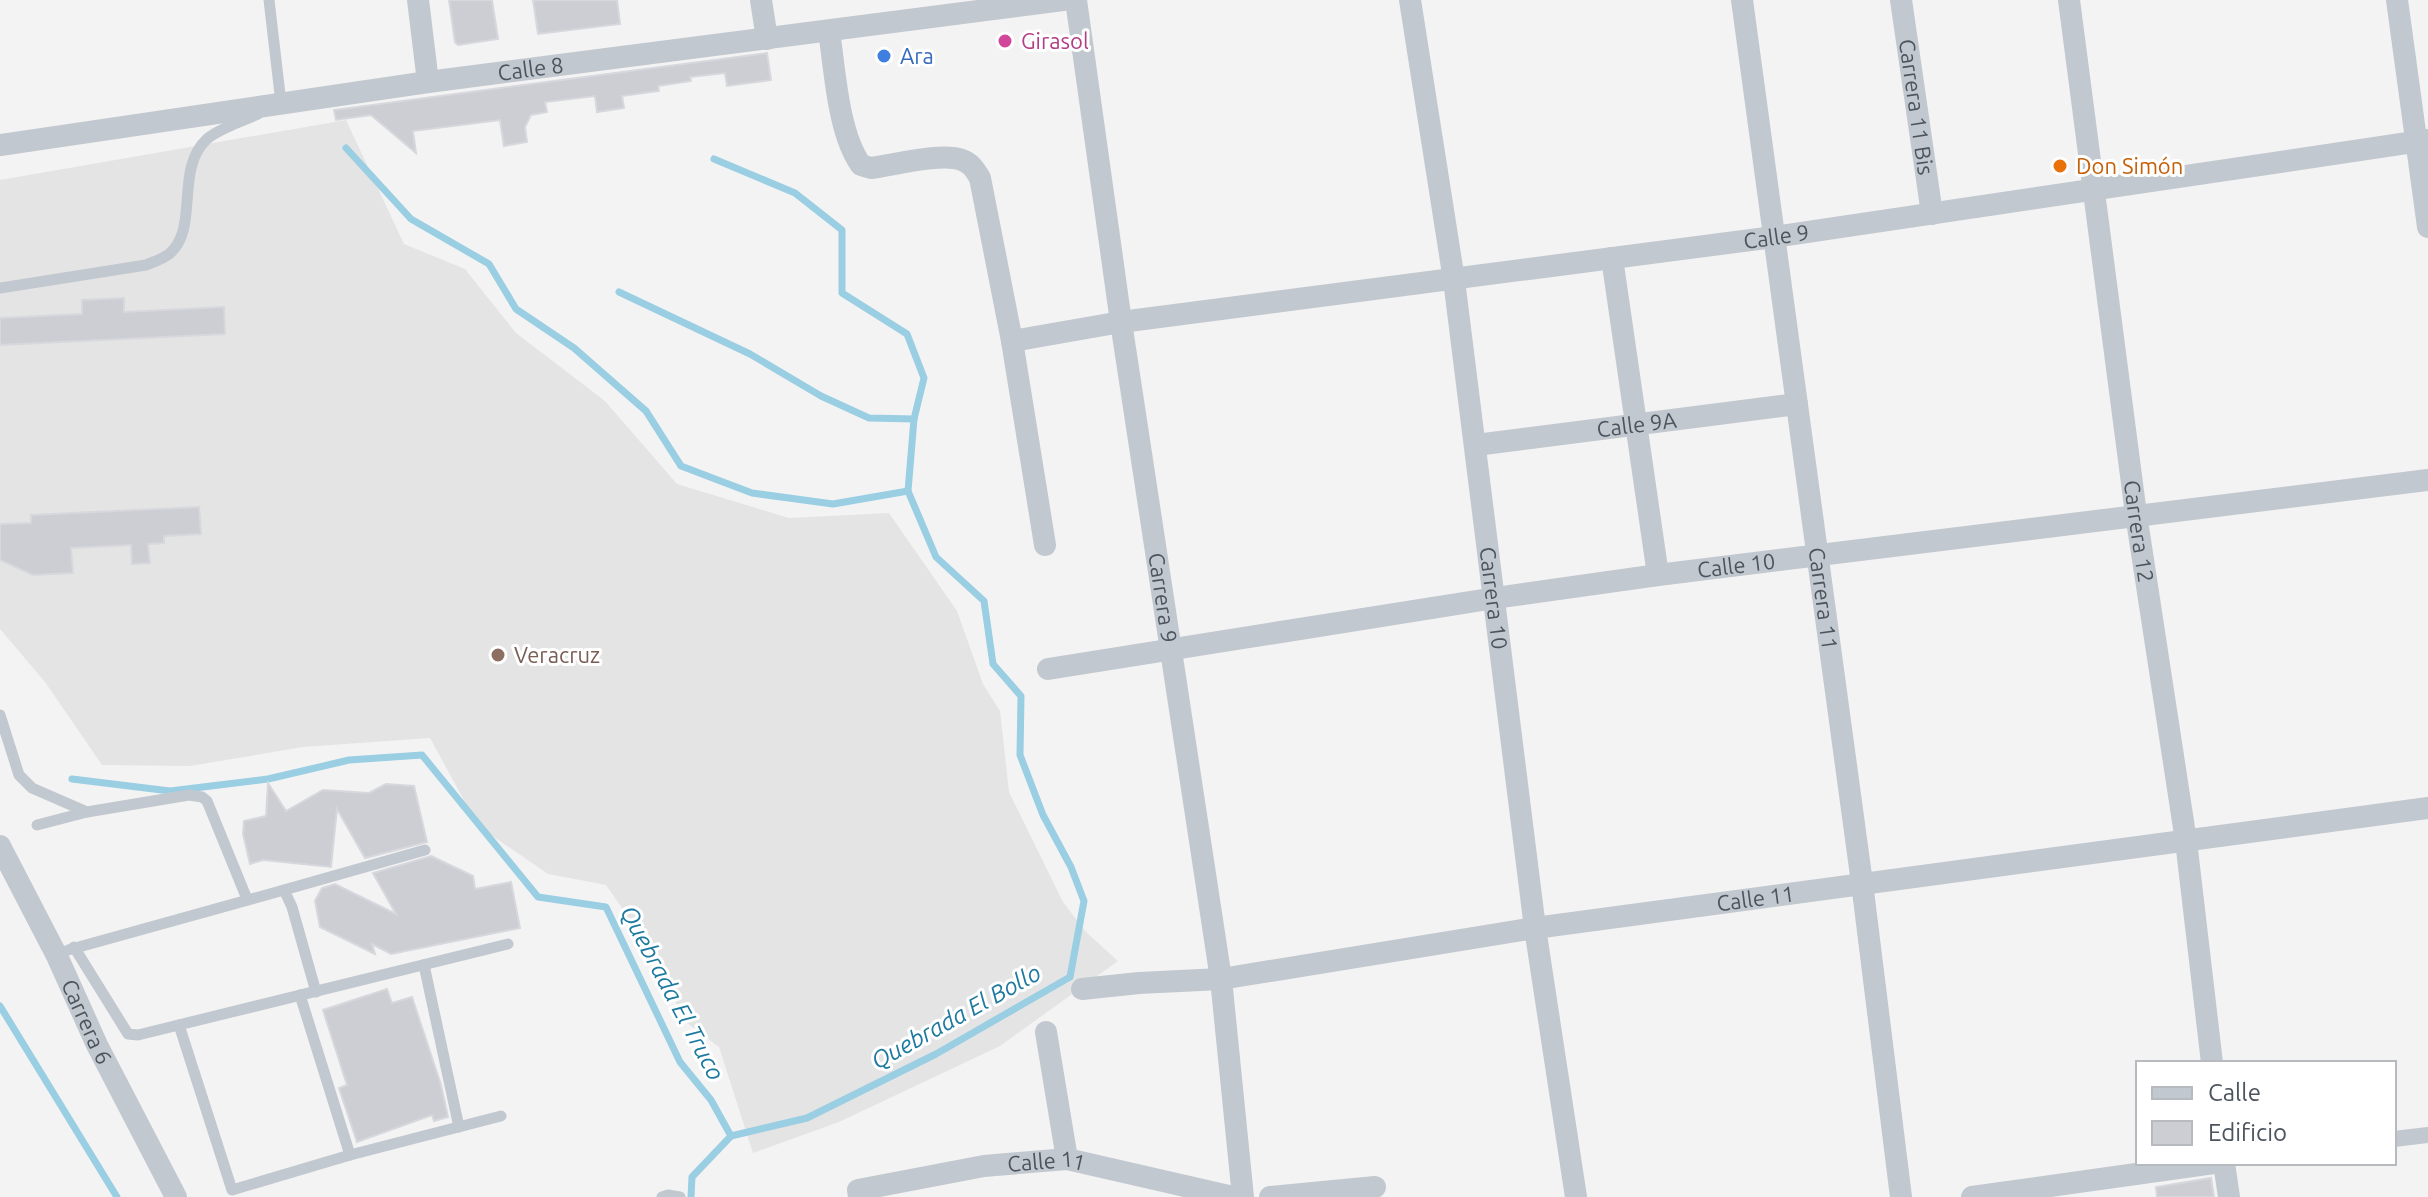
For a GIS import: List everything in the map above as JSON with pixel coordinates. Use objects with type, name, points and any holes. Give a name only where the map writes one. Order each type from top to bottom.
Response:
[{"type":"street","points":[[418,0],[428,82]]},
{"type":"street","points":[[761,0],[767,39]]},
{"type":"street","name":"Calle 8","points":[[0,145],[428,82],[1063,0]]},
{"type":"street","name":"Carrera 9","points":[[1076,0],[1121,322],[1221,979],[1243,1197]]},
{"type":"street","name":"Carrera 10","points":[[1410,0],[1454,280],[1535,928],[1576,1197]]},
{"type":"street","name":"Carrera 11","points":[[1742,0],[1862,883],[1901,1197]]},
{"type":"street","name":"Carrera 11 Bis","points":[[1901,0],[1932,214]]},
{"type":"street","name":"Carrera 12","points":[[2069,0],[2136,514],[2186,841],[2212,1061]]},
{"type":"street","points":[[2397,0],[2422,141],[2428,227]]},
{"type":"street","points":[[829,31],[848,135],[854,155],[861,165],[871,168],[947,157],[961,159],[972,166],[980,178],[1012,341],[1045,545]]},
{"type":"street","name":"Calle 9","points":[[1012,341],[1121,322],[1774,237],[2422,141]]},
{"type":"street","points":[[1612,258],[1658,575]]},
{"type":"street","name":"Calle 9A","points":[[1476,445],[1797,404]]},
{"type":"street","name":"Calle 10","points":[[1048,669],[1658,575],[2428,480]]},
{"type":"street","name":"Calle 11","points":[[1082,989],[1221,979],[1535,928],[2428,808]]},
{"type":"street","name":"Carrera 6","points":[[0,846],[65,951],[97,1045],[176,1197]]},
{"type":"street","points":[[1046,1032],[1067,1159]]},
{"type":"street","points":[[2396,1139],[2428,1135]]},
{"type":"street","name":"Calle 11","points":[[859,1193],[984,1166],[1067,1159],[1233,1197]]},
{"type":"street","points":[[1972,1197],[2200,1165]]},
{"type":"street","points":[[2224,1165],[2229,1197]]},
{"type":"street","points":[[1270,1197],[1375,1187]]},
{"type":"lane","points":[[0,288],[146,265],[168,256],[176,246],[183,226],[193,157],[209,137],[281,103],[269,0]]},
{"type":"lane","points":[[0,715],[19,775],[32,788],[87,812]]},
{"type":"lane","points":[[37,825],[87,812],[189,795],[202,797],[207,801],[247,899]]},
{"type":"lane","points":[[425,850],[65,951],[128,1034],[138,1035],[508,944]]},
{"type":"lane","points":[[284,890],[292,907],[316,992]]},
{"type":"lane","points":[[424,965],[459,1127]]},
{"type":"lane","points":[[300,995],[350,1155]]},
{"type":"lane","points":[[179,1025],[232,1190],[350,1155],[501,1116]]},
{"type":"lane","points":[[662,1197],[680,1197]]},
{"type":"shaded area","name":"Veracruz","points":[[346,120],[404,244],[465,269],[516,333],[605,401],[677,484],[789,518],[889,513],[957,611],[983,684],[1000,711],[1009,792],[1063,902],[1086,932],[1118,961],[1000,1046],[839,1122],[753,1153],[719,1047],[683,1020],[660,963],[606,885],[548,874],[478,826],[430,738],[303,747],[190,766],[102,765],[45,682],[0,629],[0,180]]},
{"type":"building","points":[[449,0],[492,0],[498,39],[458,45]]},
{"type":"building","points":[[533,0],[617,0],[620,24],[538,34]]},
{"type":"building","points":[[767,53],[771,80],[727,86],[725,73],[690,77],[691,81],[658,86],[659,91],[622,96],[624,108],[597,112],[595,96],[545,102],[547,112],[531,115],[525,127],[527,142],[504,146],[500,120],[413,131],[416,153],[371,115],[336,120],[334,110]]},
{"type":"building","points":[[124,298],[124,312],[224,307],[225,334],[0,345],[0,318],[82,314],[82,300]]},
{"type":"building","points":[[199,507],[201,534],[164,536],[164,543],[148,544],[150,563],[132,564],[131,545],[71,548],[73,573],[33,575],[0,560],[0,524],[31,523],[31,515]]},
{"type":"building","points":[[268,783],[286,811],[323,790],[369,793],[386,784],[414,786],[427,842],[365,858],[337,809],[331,867],[263,860],[250,864],[243,834],[244,821],[266,816]]},
{"type":"building","points":[[431,856],[473,876],[475,889],[511,882],[520,928],[391,954],[372,944],[375,954],[320,927],[315,901],[322,888],[335,884],[396,914],[373,873]]},
{"type":"building","points":[[387,989],[392,1003],[412,997],[441,1085],[448,1117],[434,1121],[432,1115],[357,1142],[339,1088],[347,1085],[323,1010]]},
{"type":"building","points":[[2211,1178],[2214,1197],[2157,1197],[2156,1187]]},
{"type":"waterway","name":"Quebrada El Bollo","points":[[346,148],[411,219],[489,264],[516,309],[574,348],[646,411],[681,466],[752,493],[833,504],[908,491],[936,557],[984,601],[993,664],[1021,696],[1020,755],[1043,815],[1071,867],[1084,901],[1070,977],[936,1054],[807,1118],[731,1136]]},
{"type":"waterway","points":[[714,159],[795,193],[842,230],[842,293],[907,334],[924,378],[914,419]]},
{"type":"waterway","points":[[619,292],[750,354],[821,396],[869,418],[914,419],[908,491]]},
{"type":"waterway","name":"Quebrada El Truco","points":[[72,779],[170,791],[268,779],[349,760],[422,755],[538,897],[606,907],[680,1062],[711,1100],[731,1136],[692,1177],[691,1197]]},
{"type":"waterway","points":[[0,1006],[117,1197]]},
{"type":"place","name":"Girasol","points":[[1005,41]]},
{"type":"place","name":"Ara","points":[[884,56]]},
{"type":"place","name":"Don Simón","points":[[2060,166]]},
{"type":"place","name":"Veracruz","points":[[498,655]]}]
